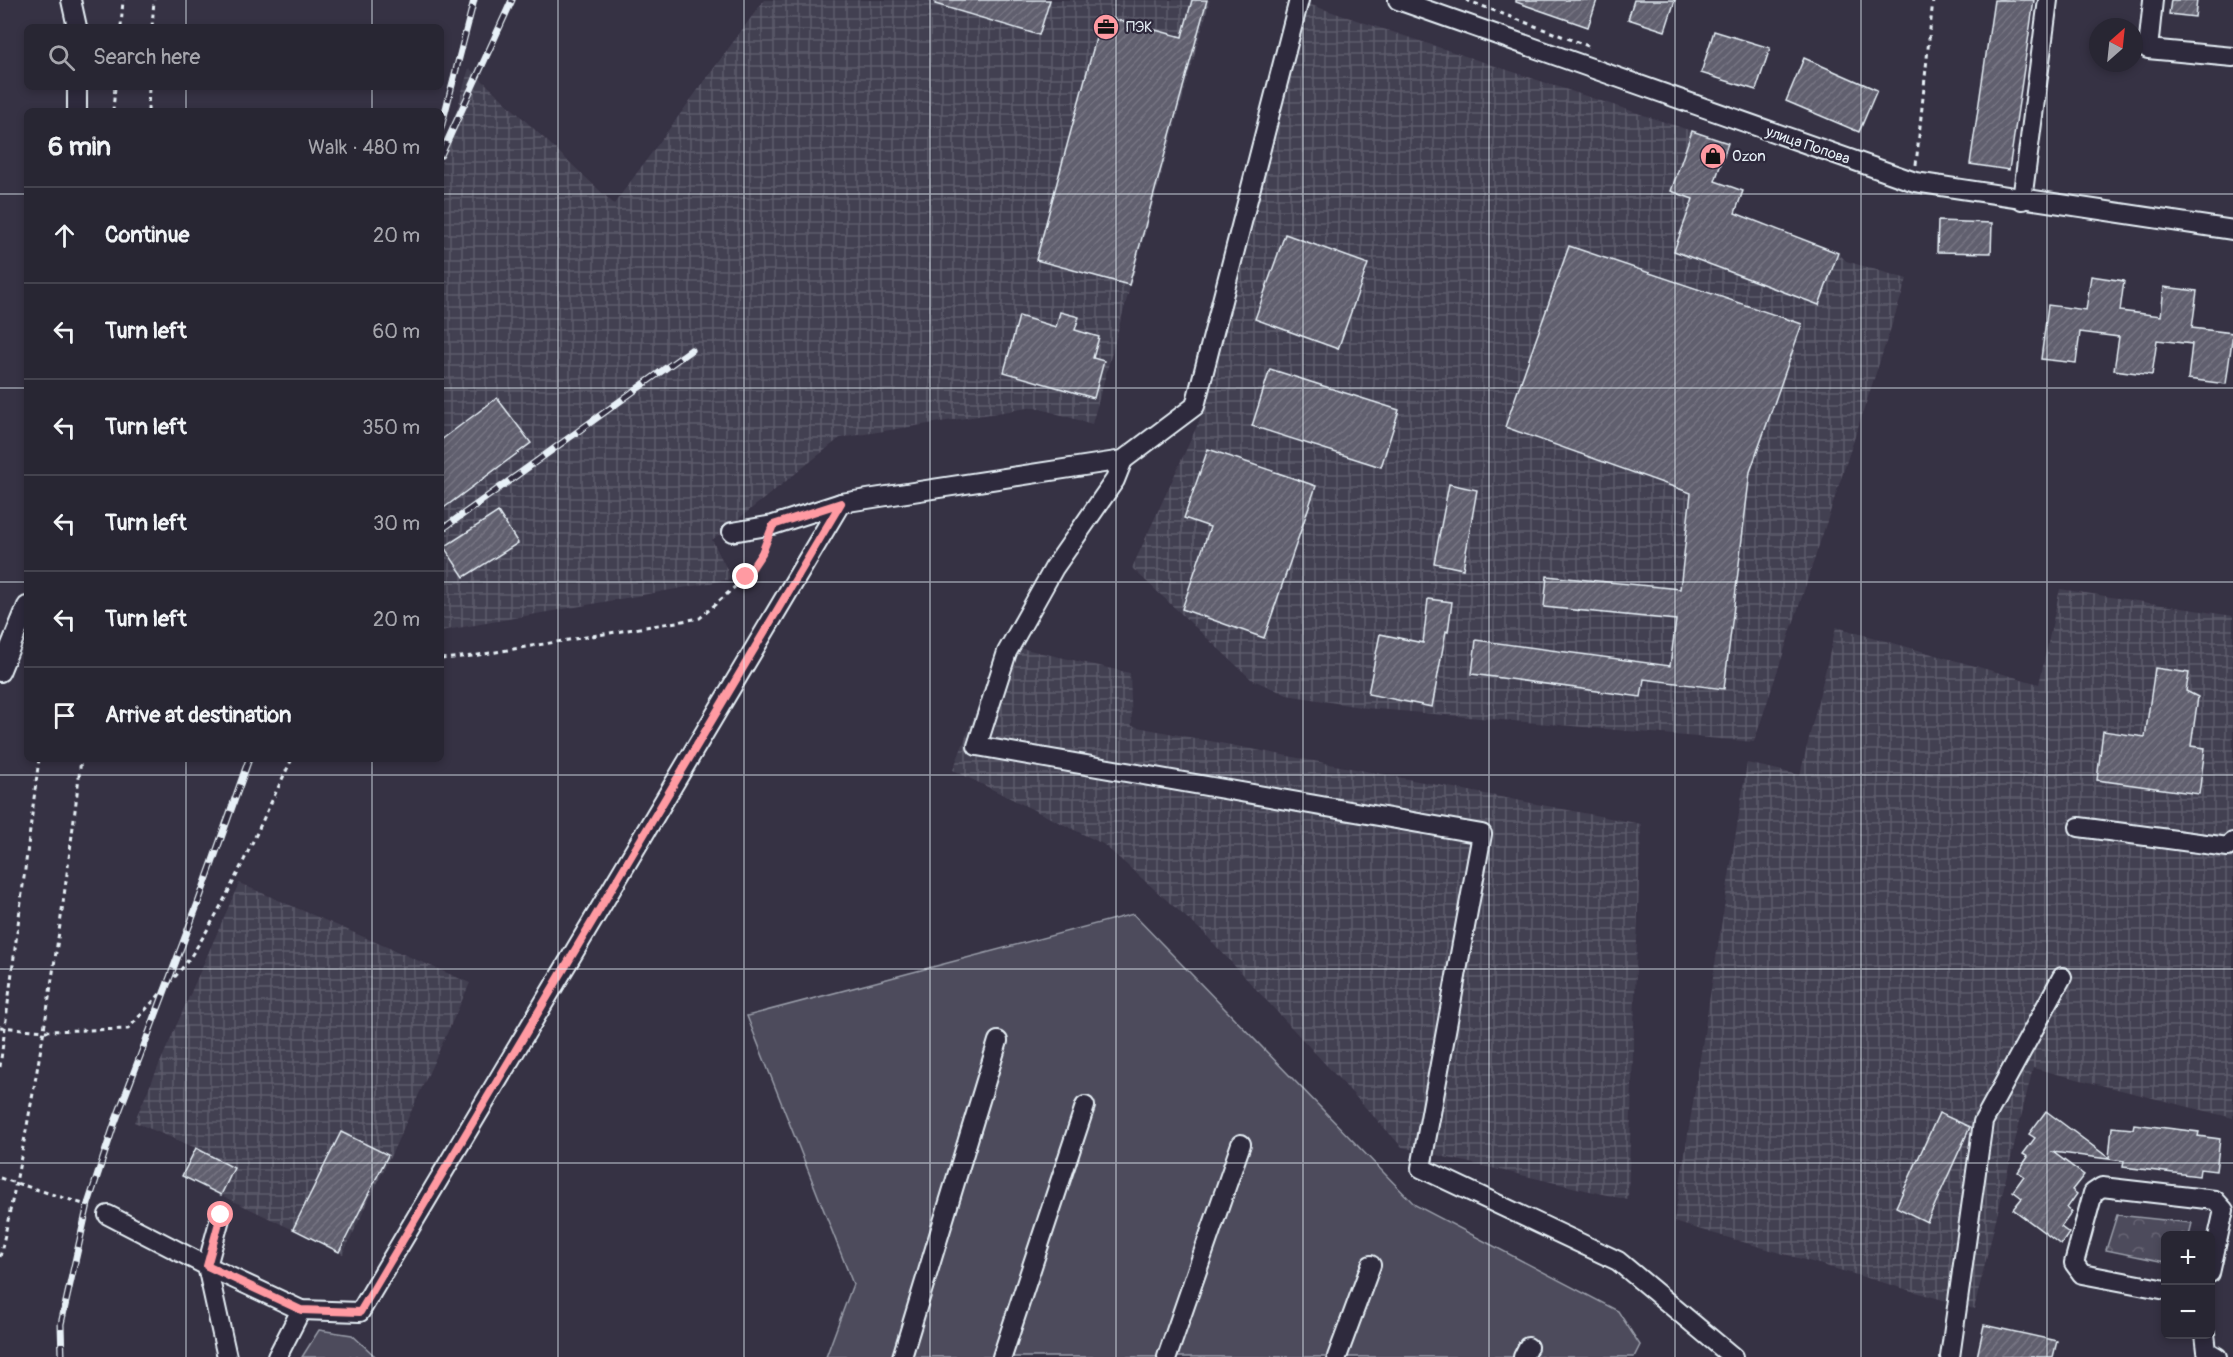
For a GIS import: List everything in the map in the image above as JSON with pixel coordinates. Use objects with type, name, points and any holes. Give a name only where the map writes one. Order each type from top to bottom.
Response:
[{"type":"street","points":[[71,0],[76,24]]},
{"type":"street","points":[[732,532],[773,525],[841,503],[1123,460],[1195,406],[1299,0]]},
{"type":"street","name":"улица Попова","points":[[1398,0],[1915,182],[2022,200],[2233,230]]},
{"type":"street","points":[[2022,200],[2048,0]]},
{"type":"street","points":[[2153,0],[2148,49],[2233,57]]},
{"type":"street","points":[[77,90],[77,108]]},
{"type":"street","points":[[1123,460],[1115,480],[1054,568],[1007,652],[976,746],[1482,834],[1421,1168],[1617,1261],[1732,1357]]},
{"type":"street","points":[[108,1215],[207,1266],[301,1310],[360,1312],[841,503]]},
{"type":"street","points":[[0,672],[24,613]]},
{"type":"street","points":[[2079,827],[2228,847],[2233,842]]},
{"type":"street","points":[[1950,1357],[1983,1122],[2062,977]]},
{"type":"street","points":[[902,1357],[998,1041]]},
{"type":"street","points":[[1002,1357],[1085,1106]]},
{"type":"street","points":[[1167,1357],[1241,1144]]},
{"type":"street","points":[[2161,1289],[2082,1274],[2074,1263],[2093,1193],[2102,1187],[2215,1200],[2224,1210],[2215,1254]]},
{"type":"street","points":[[221,1215],[207,1266],[227,1357]]},
{"type":"street","points":[[1336,1357],[1371,1265]]},
{"type":"street","points":[[277,1357],[301,1310]]},
{"type":"path","points":[[121,24],[123,0]]},
{"type":"path","points":[[152,24],[154,0]]},
{"type":"path","points":[[1466,0],[1595,49]]},
{"type":"path","points":[[1915,182],[1933,0]]},
{"type":"path","points":[[113,108],[115,90]]},
{"type":"path","points":[[148,108],[149,90]]},
{"type":"path","points":[[444,659],[700,618],[746,577],[762,553],[773,525]]},
{"type":"path","points":[[0,1067],[39,762]]},
{"type":"path","points":[[0,1257],[45,1031],[67,887],[81,762]]},
{"type":"path","points":[[0,1027],[45,1031],[128,1029],[168,985],[190,956],[215,915],[291,762]]},
{"type":"path","points":[[0,1178],[88,1204],[108,1215]]},
{"type":"shaded area","points":[[764,0],[1210,0],[1092,424],[1034,407],[840,438],[712,540],[732,579],[444,630],[444,153],[469,68],[614,204]]},
{"type":"shaded area","points":[[1308,4],[1728,143],[1715,181],[1743,191],[1736,213],[1838,253],[1846,261],[1907,279],[1754,742],[1366,708],[1287,695],[1251,679],[1132,568],[1202,415]]},
{"type":"shaded area","points":[[2060,589],[2233,616],[2233,1118],[2033,1068],[1974,1309],[1674,1222],[1747,763],[1800,775],[1836,627],[2039,684]]},
{"type":"shaded area","points":[[1002,644],[1130,673],[1132,726],[1641,824],[1628,1200],[1402,1147],[1204,933],[1103,844],[953,770]]},
{"type":"shaded area","points":[[239,883],[470,983],[343,1254],[221,1195],[234,1167],[134,1122]]},
{"type":"green space","points":[[1133,914],[1415,1205],[1618,1311],[1640,1345],[1634,1357],[826,1357],[853,1284],[747,1016]]},
{"type":"green space","points":[[2117,1215],[2192,1223],[2190,1231],[2161,1231],[2161,1261],[2106,1250]]},
{"type":"green space","points":[[319,1330],[352,1335],[376,1357],[302,1357]]},
{"type":"building","points":[[936,0],[1050,0],[1039,35],[935,4]]},
{"type":"building","points":[[1192,0],[1207,0],[1129,285],[1036,260],[1102,16],[1182,37]]},
{"type":"building","points":[[1516,0],[1597,0],[1588,27],[1516,2]]},
{"type":"building","points":[[1634,0],[1675,0],[1665,31],[1628,19]]},
{"type":"building","points":[[1994,0],[2034,0],[2009,170],[1970,164]]},
{"type":"building","points":[[2171,0],[2197,0],[2195,17],[2169,14]]},
{"type":"building","points":[[1714,31],[1770,48],[1756,90],[1701,73]]},
{"type":"building","points":[[1804,58],[1877,90],[1859,132],[1786,101]]},
{"type":"building","points":[[1692,131],[1728,143],[1715,181],[1743,191],[1735,213],[1838,253],[1819,305],[1674,251],[1693,199],[1671,191]]},
{"type":"building","points":[[1938,221],[1992,223],[1991,253],[1937,252]]},
{"type":"building","points":[[1285,234],[1368,264],[1338,349],[1255,319]]},
{"type":"building","points":[[1569,246],[1802,324],[1750,472],[1724,689],[1644,679],[1641,697],[1472,674],[1476,640],[1670,666],[1676,620],[1544,607],[1547,576],[1680,589],[1691,493],[1505,427]]},
{"type":"building","points":[[2091,276],[2124,281],[2120,311],[2161,316],[2164,287],[2197,291],[2192,328],[2233,333],[2226,384],[2188,379],[2192,344],[2157,340],[2152,375],[2114,370],[2119,337],[2080,332],[2076,363],[2041,359],[2048,305],[2086,310]]},
{"type":"building","points":[[1060,312],[1079,317],[1075,330],[1099,337],[1093,358],[1104,361],[1094,398],[1004,372],[1019,316],[1056,327]]},
{"type":"building","points":[[1270,369],[1399,410],[1381,467],[1252,426]]},
{"type":"building","points":[[497,398],[531,443],[444,508],[444,438]]},
{"type":"building","points":[[1208,449],[1316,486],[1264,638],[1182,609],[1210,527],[1184,518]]},
{"type":"building","points":[[1449,484],[1477,490],[1463,569],[1434,563]]},
{"type":"building","points":[[498,512],[518,543],[464,577],[444,547]]},
{"type":"building","points":[[1428,599],[1452,602],[1432,707],[1368,694],[1380,634],[1423,643]]},
{"type":"building","points":[[2155,668],[2189,673],[2186,691],[2198,697],[2191,746],[2205,748],[2199,794],[2097,780],[2103,731],[2145,737]]},
{"type":"building","points":[[2046,1111],[2109,1158],[2112,1127],[2133,1129],[2134,1124],[2199,1132],[2198,1136],[2220,1139],[2216,1171],[2200,1169],[2199,1176],[2123,1167],[2124,1161],[2053,1152],[2084,1175],[2072,1190],[2077,1194],[2067,1208],[2072,1212],[2061,1227],[2069,1233],[2061,1245],[2013,1209],[2022,1198],[2013,1191],[2024,1176],[2018,1172],[2028,1157],[2023,1154],[2035,1138],[2029,1134]]},
{"type":"building","points":[[1939,1113],[1970,1127],[1927,1222],[1896,1207]]},
{"type":"building","points":[[341,1132],[388,1155],[339,1252],[293,1229]]},
{"type":"building","points":[[196,1148],[234,1168],[221,1195],[182,1176]]},
{"type":"building","points":[[1984,1325],[2057,1341],[2053,1357],[1977,1357]]},
{"type":"railway","points":[[444,116],[474,0]]},
{"type":"railway","points":[[444,148],[512,0]]},
{"type":"railway","points":[[444,528],[691,350]]},
{"type":"railway","points":[[62,1357],[61,1324],[88,1204],[114,1125],[198,903],[248,762]]},
{"type":"place","name":"ПЭК","points":[[1106,27]]},
{"type":"place","name":"Ozon","points":[[1713,156]]},
{"type":"route","points":[[221,1215],[207,1266],[301,1310],[360,1312],[841,503],[773,525],[762,553],[746,577]]}]
